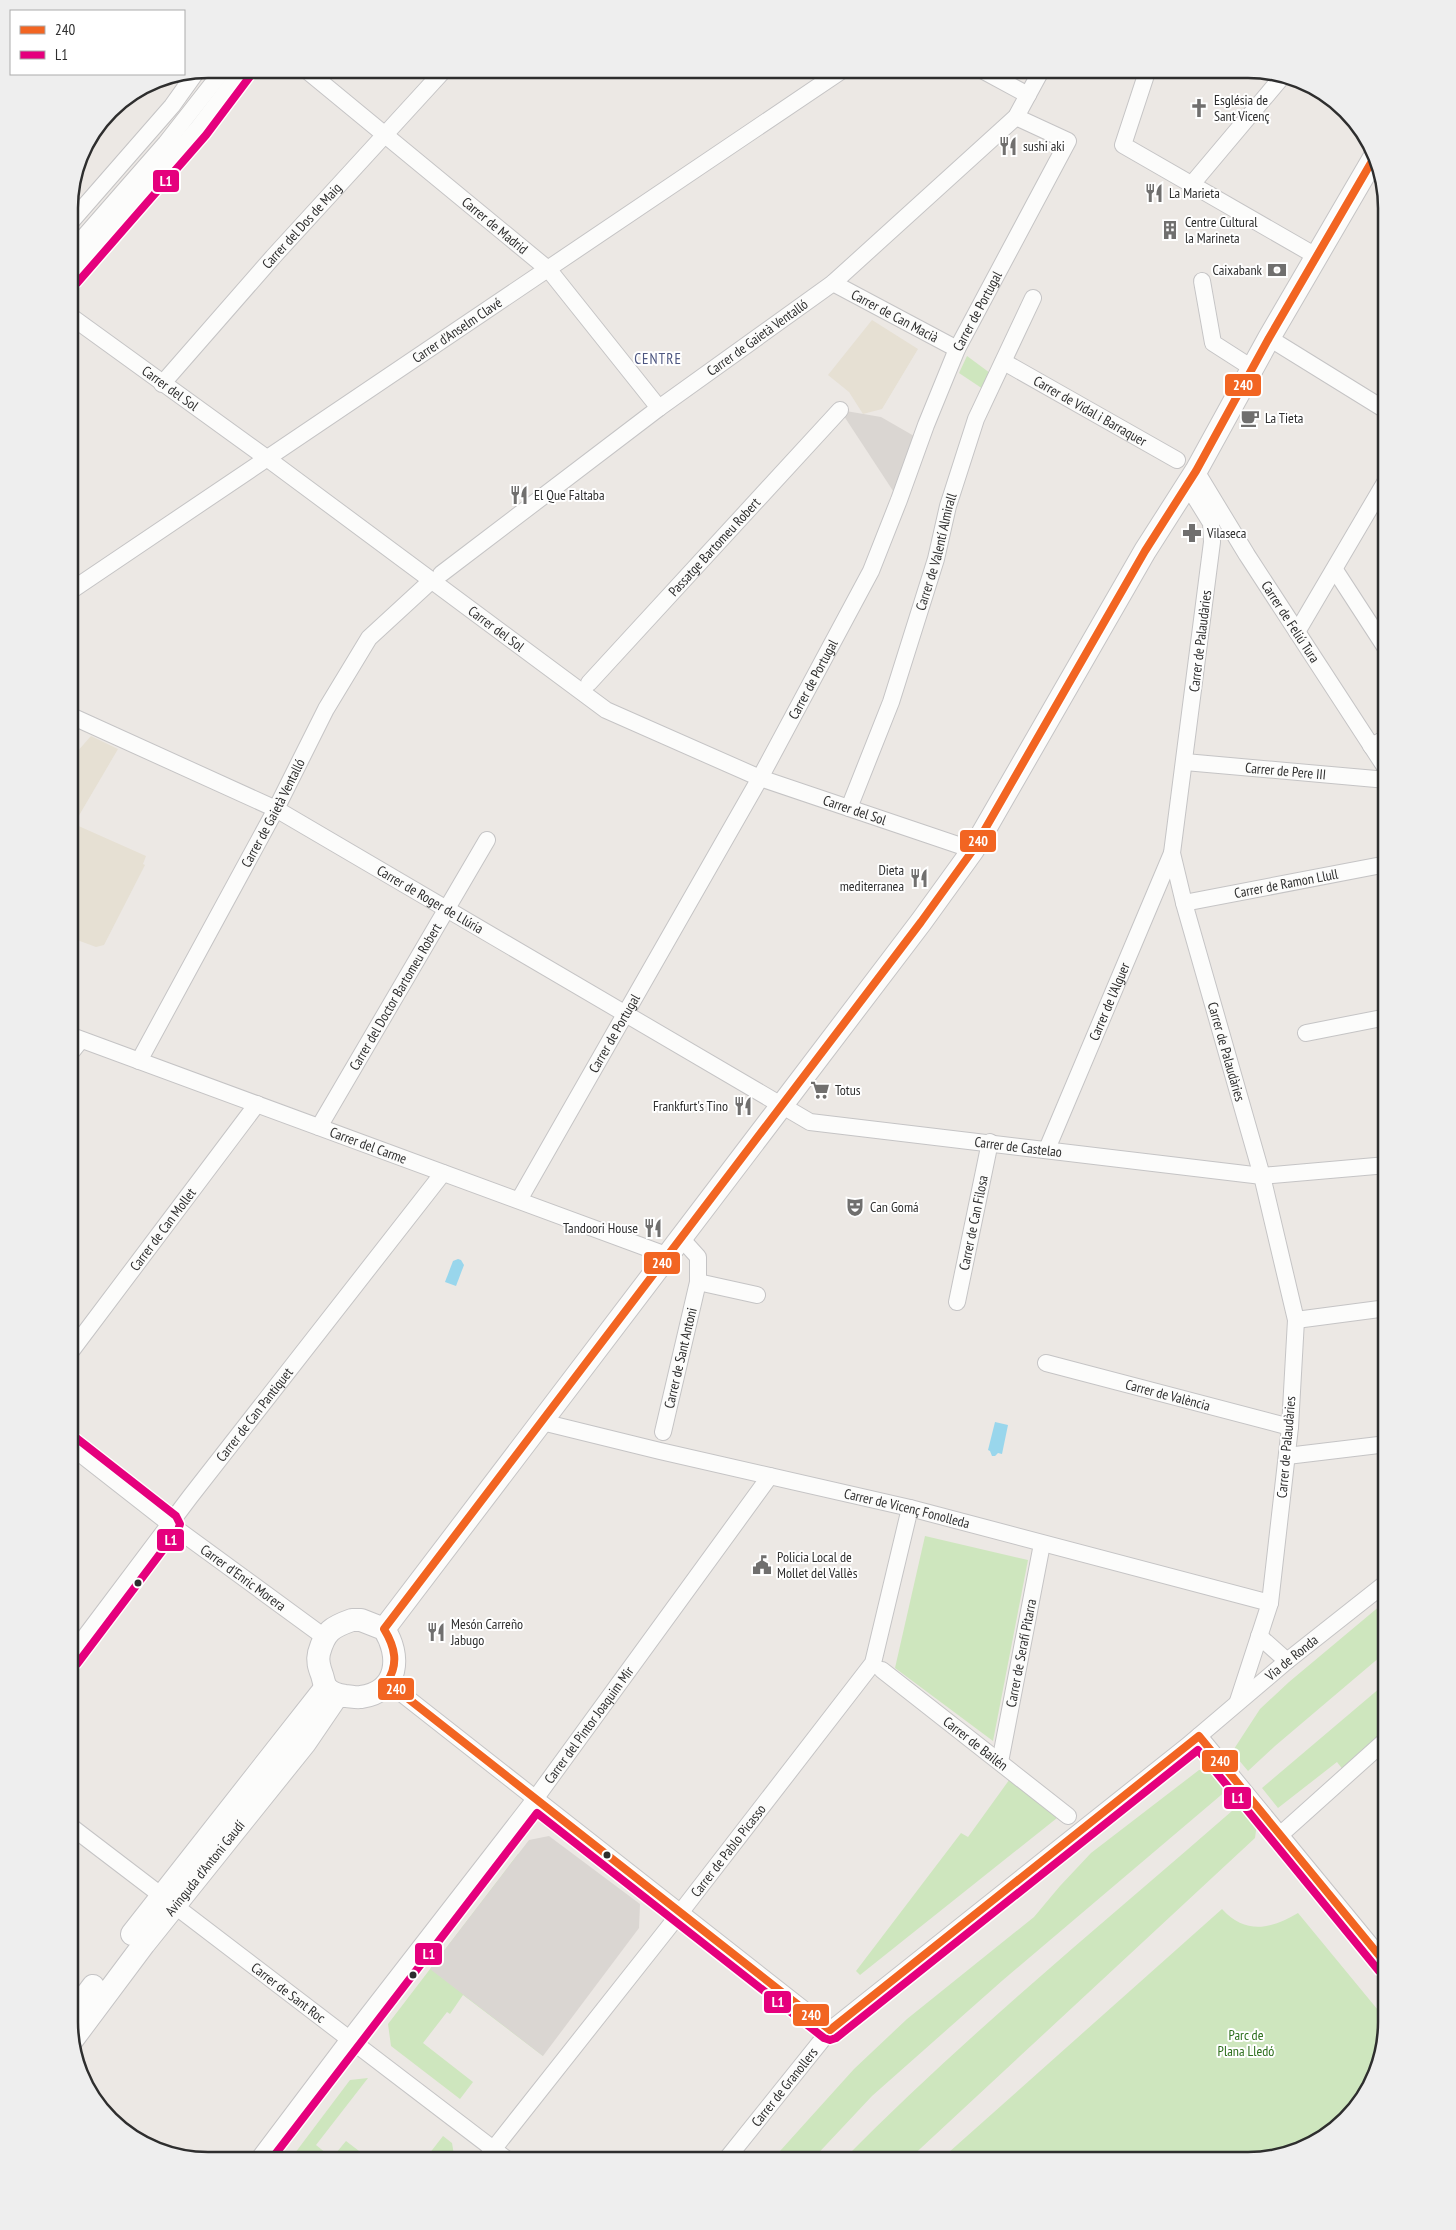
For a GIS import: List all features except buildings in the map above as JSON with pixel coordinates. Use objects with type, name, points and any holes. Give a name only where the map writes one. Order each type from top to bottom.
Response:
[{"type":"street","points":[[78,244],[166,143],[218,77]]},
{"type":"street","points":[[78,266],[198,128],[237,77]]},
{"type":"street","name":"Carrer de Madrid","points":[[315,77],[549,270],[659,408]]},
{"type":"street","name":"Carrer del Dos de Maig","points":[[162,384],[273,256],[438,77]]},
{"type":"street","name":"Carrer d'Anselm Clavé","points":[[78,586],[549,270],[831,78]]},
{"type":"street","points":[[996,78],[1028,95]]},
{"type":"street","name":"Carrer de Gaietà Ventalló","points":[[138,1061],[276,809],[326,709],[369,638],[436,577],[659,408],[833,283],[1016,116],[1037,78]]},
{"type":"street","points":[[1145,78],[1122,145],[1316,256]]},
{"type":"street","points":[[78,214],[172,106],[191,79]]},
{"type":"street","points":[[1192,184],[1275,81]]},
{"type":"street","name":"Carrer de Portugal","points":[[519,1200],[760,778],[871,571],[957,349],[1068,141],[1016,116]]},
{"type":"street","points":[[384,1628],[921,922],[973,850],[1144,551],[1196,471],[1269,338],[1371,163]]},
{"type":"street","points":[[1202,281],[1213,343],[1252,368]]},
{"type":"street","name":"Carrer de Can Macià","points":[[833,283],[957,349]]},
{"type":"street","name":"Carrer de Valentí Almirall","points":[[849,808],[891,702],[936,560],[948,506],[976,419],[1033,298]]},
{"type":"street","name":"Carrer del Sol","points":[[78,322],[162,384],[436,577],[606,710],[760,778],[973,850]]},
{"type":"street","points":[[1269,338],[1378,405]]},
{"type":"street","name":"Carrer de Vidal i Barraquer","points":[[1004,362],[1177,460]]},
{"type":"street","name":"Passatge Bartomeu Robert","points":[[589,683],[840,410]]},
{"type":"street","name":"Carrer de Feliú Tura","points":[[1196,471],[1378,756]]},
{"type":"street","name":"Carrer de Palaudàries","points":[[1196,471],[1193,494],[1211,523],[1212,542],[1172,853],[1184,903],[1262,1176],[1296,1320],[1290,1428],[1270,1603],[1238,1701]]},
{"type":"street","points":[[1297,632],[1378,497]]},
{"type":"street","points":[[1212,542],[1236,535]]},
{"type":"street","points":[[1334,570],[1378,636]]},
{"type":"street","name":"Carrer de Roger de Llúria","points":[[78,720],[276,809],[448,908],[780,1106]]},
{"type":"street","points":[[1371,746],[1378,742]]},
{"type":"street","name":"Carrer de Pere III","points":[[1185,762],[1378,779]]},
{"type":"street","name":"Carrer del Doctor Bartomeu Robert","points":[[319,1127],[487,840]]},
{"type":"street","name":"Carrer de l'Alguer","points":[[1047,1149],[1172,853]]},
{"type":"street","name":"Carrer de Ramon Llull","points":[[1184,903],[1378,866]]},
{"type":"street","points":[[1306,1033],[1378,1019]]},
{"type":"street","name":"Carrer del Carme","points":[[78,1038],[666,1255]]},
{"type":"street","name":"Carrer de Can Mollet","points":[[77,1343],[257,1104]]},
{"type":"street","name":"Carrer de Castelao","points":[[780,1106],[810,1122],[1262,1176],[1378,1166]]},
{"type":"street","name":"Carrer de Can Filosa","points":[[957,1302],[990,1142]]},
{"type":"street","name":"Carrer de Can Pantiquet","points":[[77,1647],[170,1524],[443,1173]]},
{"type":"street","name":"Carrer de Sant Antoni","points":[[663,1432],[698,1282],[698,1257],[680,1238]]},
{"type":"street","points":[[698,1282],[757,1295]]},
{"type":"street","points":[[1296,1320],[1378,1309]]},
{"type":"street","name":"Carrer de València","points":[[1046,1363],[1290,1428]]},
{"type":"street","name":"Carrer de Vicenç Fonolleda","points":[[542,1422],[910,1508],[1270,1603]]},
{"type":"street","points":[[1287,1456],[1378,1445]]},
{"type":"street","name":"Carrer d'Enric Morera","points":[[77,1452],[170,1524],[323,1636]]},
{"type":"street","name":"Carrer del Pintor Joaquim Mir","points":[[264,2152],[535,1799],[770,1476]]},
{"type":"street","name":"Carrer de Pablo Picasso","points":[[490,2152],[680,1913],[873,1663],[910,1508]]},
{"type":"street","name":"Carrer de Serafí Pitarra","points":[[1000,1762],[1042,1544]]},
{"type":"street","name":"Via de Ronda","points":[[1199,1736],[1238,1701],[1378,1589]]},
{"type":"street","points":[[352,1620],[362,1620],[384,1628],[394,1646],[396,1660],[391,1678],[379,1690],[361,1697],[331,1691],[319,1666],[318,1657],[323,1636],[336,1626],[352,1620]]},
{"type":"street","points":[[1259,1636],[1287,1661]]},
{"type":"street","name":"Carrer de Bailén","points":[[882,1670],[1068,1816]]},
{"type":"street","points":[[387,1682],[830,2030]]},
{"type":"street","name":"Avinguda d'Antoni Gaudí","points":[[77,2009],[168,1901],[331,1691]]},
{"type":"street","points":[[1199,1736],[1378,1954]]},
{"type":"street","name":"Carrer de Granollers","points":[[732,2152],[830,2030],[1199,1736]]},
{"type":"street","points":[[1280,1835],[1378,1747]]},
{"type":"street","name":"Carrer de Sant Roc","points":[[77,1831],[349,2039],[484,2152]]},
{"type":"street","name":"Avinguda d'Antoni Gaudí","points":[[78,2032],[168,1901]]},
{"type":"shaded area","points":[[872,320],[918,349],[882,409],[863,414],[849,392],[828,375]]},
{"type":"shaded area","points":[[840,410],[881,417],[921,440],[899,500]]},
{"type":"shaded area","points":[[91,736],[118,749],[78,818],[78,751]]},
{"type":"shaded area","points":[[78,826],[146,856],[143,864],[145,865],[104,945],[96,947],[78,940]]},
{"type":"shaded area","points":[[549,1836],[640,1904],[639,1928],[543,2056],[430,1969],[529,1840]]},
{"type":"green space","points":[[967,356],[990,373],[983,389],[959,373]]},
{"type":"green space","points":[[925,1536],[1028,1560],[993,1741],[895,1668]]},
{"type":"green space","points":[[1378,1608],[1378,1659],[1248,1771],[1232,1752],[1260,1709],[1289,1682]]},
{"type":"green space","points":[[1378,1690],[1378,1738],[1344,1771],[1337,1762],[1278,1808],[1262,1788]]},
{"type":"green space","points":[[1199,1770],[1212,1770],[1227,1790],[1003,1980],[872,2096],[819,2152],[779,2152],[854,2069],[907,2019],[1034,1917],[1091,1853]]},
{"type":"green space","points":[[1012,1776],[1062,1814],[860,1975],[856,1971],[961,1833],[968,1837]]},
{"type":"green space","points":[[1240,1804],[1257,1823],[1255,1838],[917,2152],[851,2152],[938,2068]]},
{"type":"green space","points":[[518,1854],[543,2056],[463,1995],[450,2014],[447,2012],[423,2043],[473,2082],[460,2099],[391,2046],[388,2024]]},
{"type":"green space","name":"Parc de Plana Lledó","points":[[1222,1909],[1240,1923],[1259,1927],[1278,1923],[1298,1913],[1378,2010],[1377,2039],[1374,2056],[1369,2072],[1352,2102],[1328,2126],[1298,2143],[1282,2148],[1248,2152],[949,2152]]},
{"type":"green space","points":[[368,2078],[316,2145],[325,2152],[296,2152],[350,2080]]},
{"type":"green space","points":[[443,2136],[452,2143],[454,2152],[431,2152]]},
{"type":"green space","points":[[346,2141],[360,2152],[337,2152]]},
{"type":"water","points":[[458,1259],[464,1265],[456,1286],[445,1282],[453,1261]]},
{"type":"water","points":[[995,1422],[1008,1425],[1002,1454],[998,1453],[992,1456],[988,1450]]},
{"type":"transit line","name":"L1","points":[[78,282],[206,135],[249,77]]},
{"type":"transit line","name":"240","points":[[1371,163],[1269,338],[1196,471],[1145,551],[973,850],[921,922],[384,1629],[391,1642],[394,1656],[393,1669],[387,1682],[830,2030],[1199,1736],[1378,1954]]},
{"type":"transit line","name":"L1","points":[[77,1439],[176,1516],[180,1524],[178,1530],[77,1664]]},
{"type":"transit line","name":"L1","points":[[277,2152],[537,1813],[824,2038],[830,2040],[836,2038],[1198,1750],[1378,1970]]},
{"type":"place","name":"Església de Sant Vicenç","points":[[1199,108]]},
{"type":"place","name":"sushi aki","points":[[1008,146]]},
{"type":"place","name":"La Marieta","points":[[1154,193]]},
{"type":"place","name":"Centre Cultural la Marineta","points":[[1170,230]]},
{"type":"place","name":"Caixabank","points":[[1277,270]]},
{"type":"place","name":"La Tieta","points":[[1250,418]]},
{"type":"place","name":"El Que Faltaba","points":[[519,495]]},
{"type":"place","name":"Vilaseca","points":[[1192,533]]},
{"type":"place","name":"Dieta mediterranea","points":[[919,878]]},
{"type":"place","name":"Totus","points":[[820,1090]]},
{"type":"place","name":"Frankfurt's Tino","points":[[743,1106]]},
{"type":"place","name":"Can Gomá","points":[[855,1207]]},
{"type":"place","name":"Tandoori House","points":[[653,1228]]},
{"type":"place","name":"Policia Local de Mollet del Vallès","points":[[762,1565]]},
{"type":"place","name":"Mesón Carreño Jabugo","points":[[436,1632]]},
{"type":"district","name":"CENTRE","points":[[658,358]]}]
